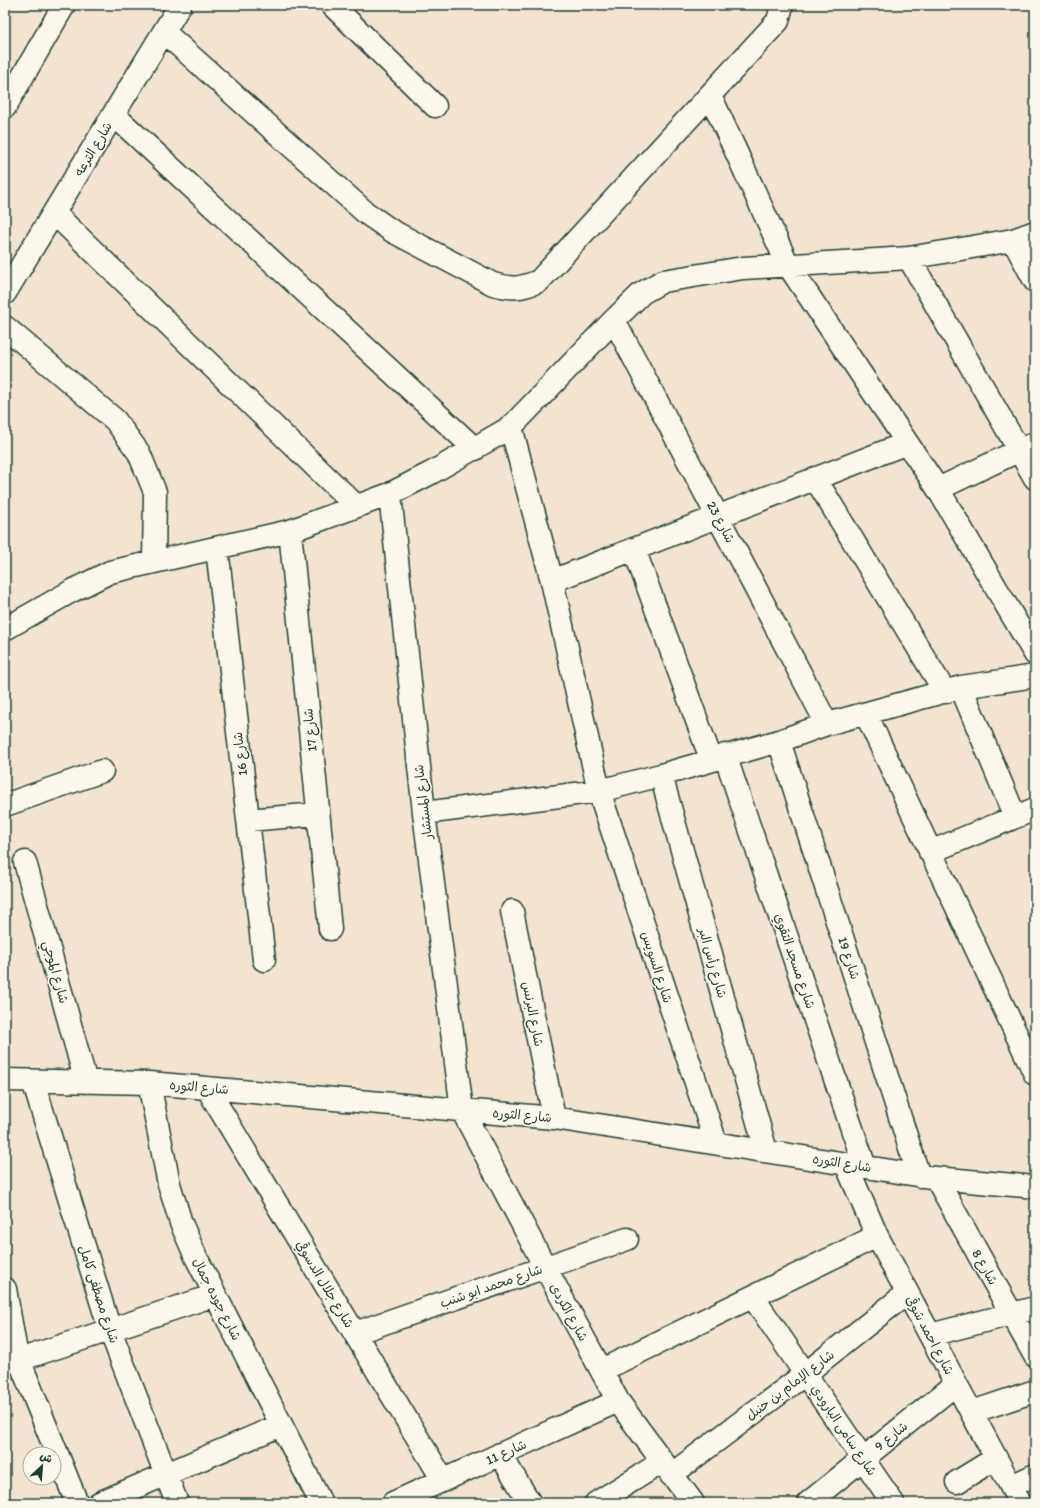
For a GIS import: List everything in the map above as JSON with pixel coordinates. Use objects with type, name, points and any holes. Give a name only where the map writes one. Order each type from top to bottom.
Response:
[{"type":"street","points":[[5,107],[64,5]]},
{"type":"street","name":"شارع الترعه","points":[[5,293],[180,5]]},
{"type":"street","points":[[332,5],[435,106]]},
{"type":"street","points":[[164,32],[366,213],[392,231],[446,261],[493,284],[509,288],[523,288],[539,281],[778,21],[782,5]]},
{"type":"street","points":[[710,95],[788,265],[938,489],[1035,654]]},
{"type":"street","points":[[114,115],[475,449]]},
{"type":"street","points":[[54,213],[356,506]]},
{"type":"street","points":[[5,629],[70,592],[110,572],[290,531],[390,494],[475,449],[511,427],[642,293],[663,282],[743,268],[909,258],[1013,240],[1035,232]]},
{"type":"street","points":[[1013,240],[1035,280]]},
{"type":"street","points":[[909,258],[1027,447],[1035,478]]},
{"type":"street","name":"شارع 23","points":[[614,320],[827,724]]},
{"type":"street","points":[[5,327],[116,420],[139,453],[155,492],[154,562]]},
{"type":"street","name":"شارع السويس","points":[[511,427],[552,581],[599,791],[716,1143]]},
{"type":"street","points":[[552,581],[907,442]]},
{"type":"street","points":[[938,489],[1027,447]]},
{"type":"street","points":[[815,478],[953,689],[1025,813],[930,852]]},
{"type":"street","name":"شارع المستشار","points":[[390,494],[424,812],[462,1110]]},
{"type":"street","name":"شارع 17","points":[[290,531],[330,929]]},
{"type":"street","name":"شارع 16","points":[[217,548],[264,960]]},
{"type":"street","name":"شارع مسجد التقوي","points":[[634,549],[718,757],[855,1166]]},
{"type":"street","points":[[424,812],[599,791],[779,741],[827,724],[953,689],[1035,676]]},
{"type":"street","points":[[866,714],[1035,1074]]},
{"type":"street","name":"شارع 19","points":[[779,741],[927,1177]]},
{"type":"street","points":[[5,805],[102,771]]},
{"type":"street","name":"شارع رأس البر","points":[[661,775],[766,1151]]},
{"type":"street","points":[[248,820],[318,814]]},
{"type":"street","name":"شارع الموجي","points":[[25,862],[86,1082]]},
{"type":"street","name":"شارع البرنس","points":[[512,911],[554,1118]]},
{"type":"street","name":"شارع الثوره","points":[[5,1080],[149,1083],[554,1118],[927,1177],[1035,1187]]},
{"type":"street","name":"شارع مصطفى كامل","points":[[33,1081],[110,1330],[177,1503]]},
{"type":"street","name":"شارع جوده جمال","points":[[149,1083],[169,1184],[180,1223],[321,1503]]},
{"type":"street","name":"شارع جلال الدسوقي","points":[[207,1088],[443,1480]]},
{"type":"street","name":"شارع الكردى","points":[[462,1110],[618,1401],[693,1503]]},
{"type":"street","name":"شارع احمد شوقى","points":[[855,1166],[877,1236],[1016,1495]]},
{"type":"street","name":"شارع 8","points":[[927,1177],[1012,1314],[1035,1356]]},
{"type":"street","points":[[602,1370],[877,1236]]},
{"type":"street","name":"شارع محمد ابو شنب","points":[[355,1333],[627,1239]]},
{"type":"street","points":[[5,1290],[13,1360],[77,1503]]},
{"type":"street","name":"شارع الإمام بن حنبل","points":[[596,1503],[667,1468],[806,1374],[907,1293]]},
{"type":"street","points":[[13,1360],[110,1330],[215,1294]]},
{"type":"street","name":"شارع سامى البارودي","points":[[753,1297],[894,1503]]},
{"type":"street","points":[[930,1335],[1035,1308]]},
{"type":"street","name":"شارع 9","points":[[808,1503],[956,1384]]},
{"type":"street","points":[[972,1412],[1035,1390]]},
{"type":"street","name":"شارع 11","points":[[401,1501],[443,1480],[618,1401]]},
{"type":"street","points":[[99,1503],[281,1425]]},
{"type":"street","points":[[500,1454],[530,1503]]},
{"type":"street","points":[[957,1482],[996,1458]]},
{"type":"street","points":[[1016,1495],[1035,1475]]}]
